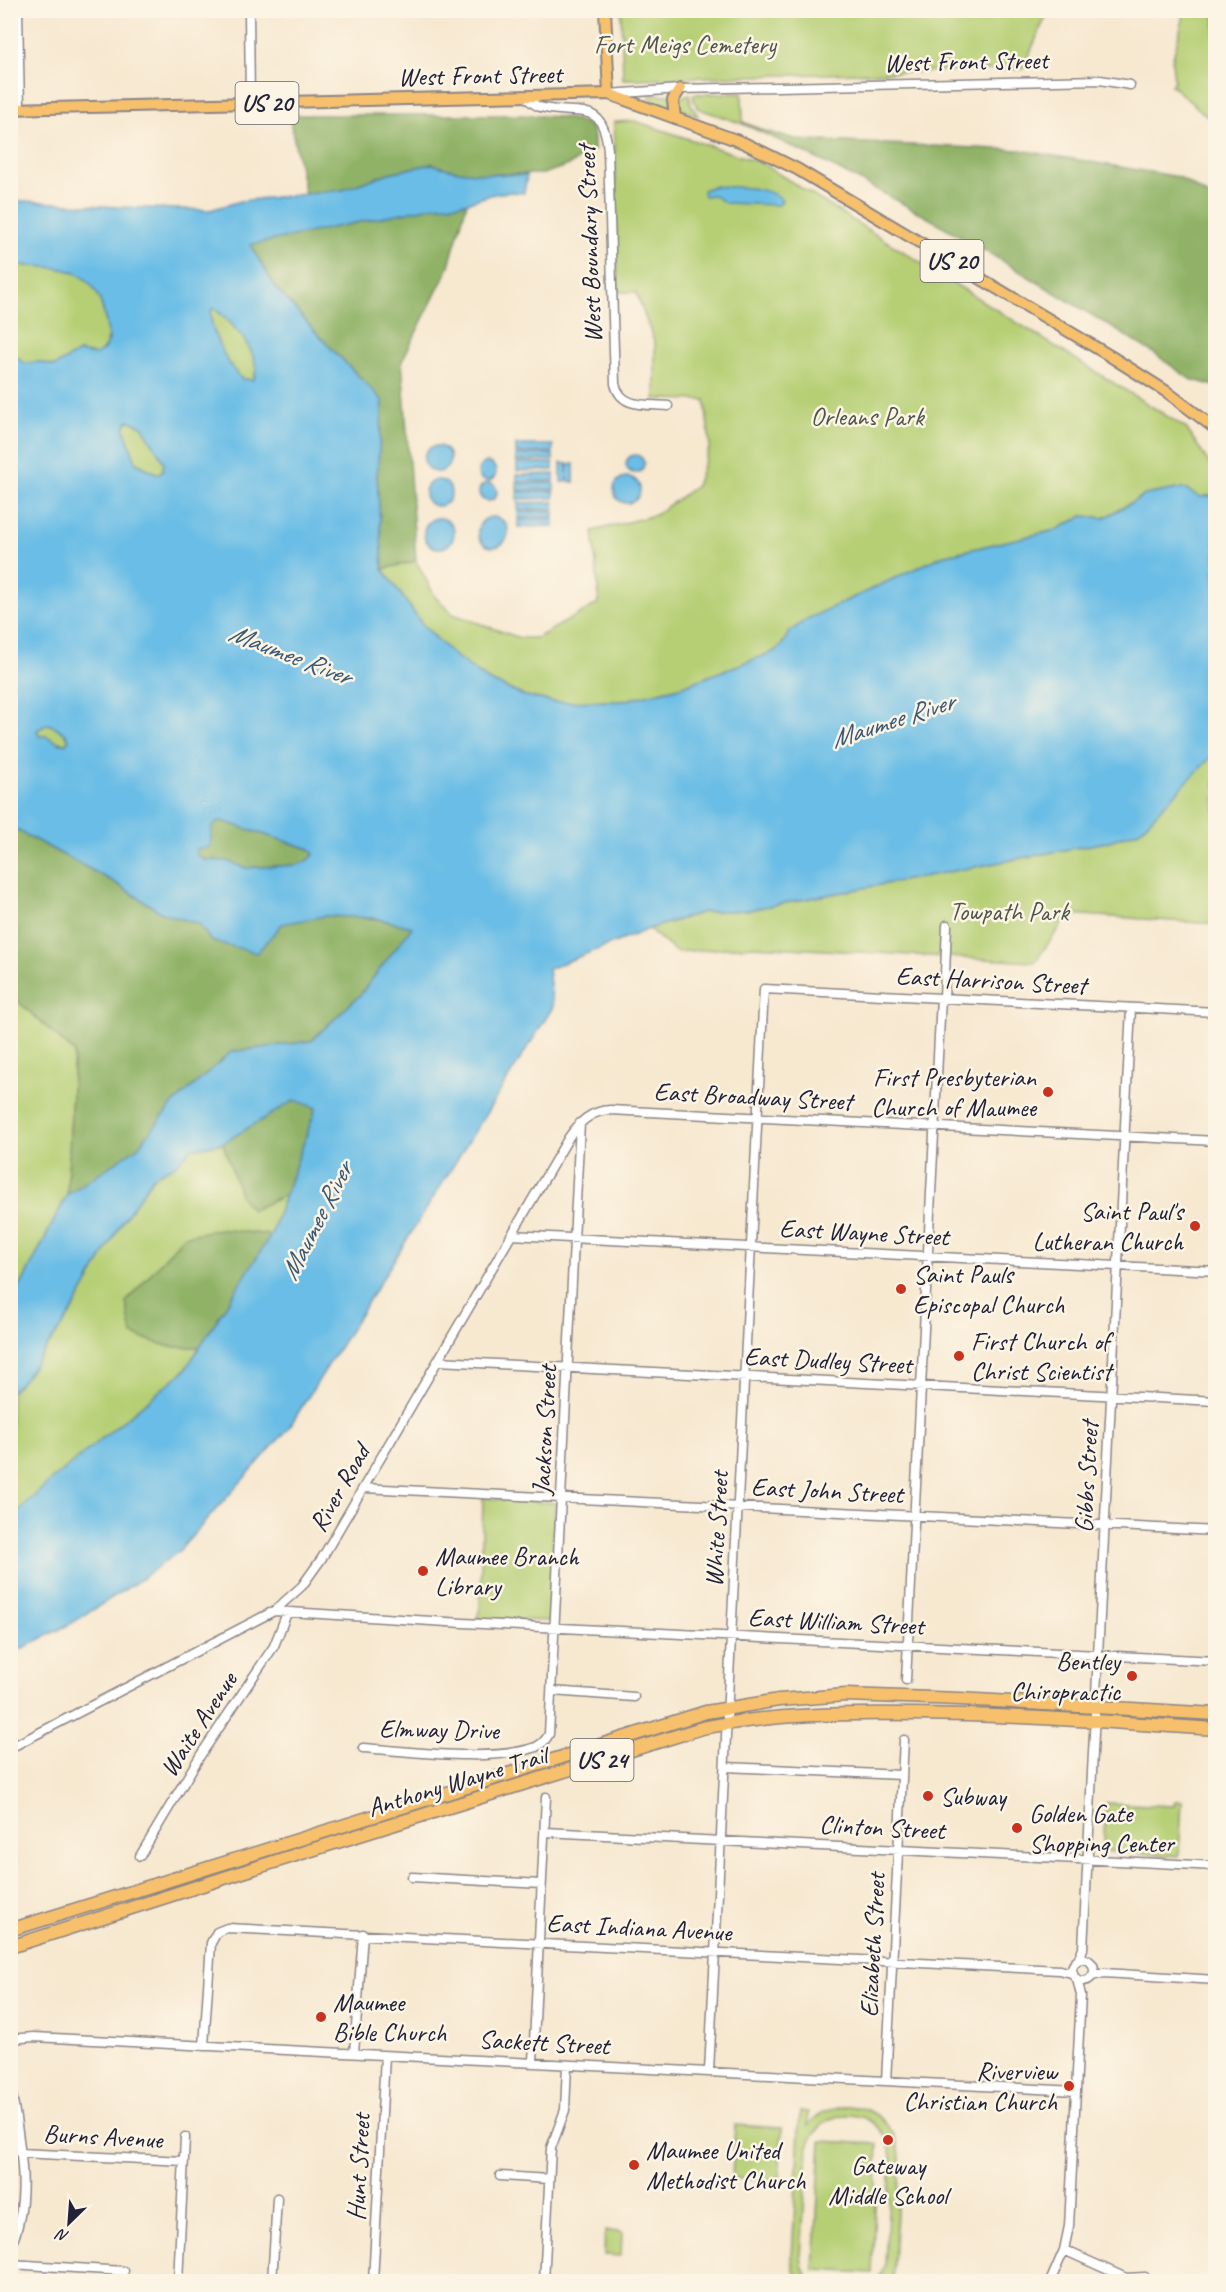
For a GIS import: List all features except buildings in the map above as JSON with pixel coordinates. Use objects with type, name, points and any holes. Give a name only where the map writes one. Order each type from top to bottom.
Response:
[{"type":"highway","name":"Anthony Wayne Trail","points":[[10,1930],[706,1712],[779,1700],[846,1695],[1215,1714]]},
{"type":"highway","name":"Anthony Wayne Trail","points":[[10,1947],[348,1838],[702,1728],[727,1723],[823,1713],[969,1713],[1215,1729]]},
{"type":"main road","points":[[605,10],[609,94]]},
{"type":"main road","points":[[675,118],[673,100],[680,89]]},
{"type":"main road","name":"West Front Street","points":[[15,109],[609,94]]},
{"type":"main road","name":"US 20","points":[[609,94],[744,143],[797,169],[1110,356],[1214,424]]},
{"type":"street","points":[[15,109],[18,10]]},
{"type":"street","points":[[249,10],[250,103]]},
{"type":"street","name":"West Front Street","points":[[609,94],[680,89],[1100,80],[1130,85]]},
{"type":"street","name":"West Boundary Street","points":[[524,96],[539,106],[590,114],[605,129],[608,151],[617,394],[623,399],[639,404],[668,406]]},
{"type":"street","points":[[906,1680],[946,925]]},
{"type":"street","name":"East Harrison Street","points":[[764,989],[1215,1012]]},
{"type":"street","name":"White Street","points":[[709,2071],[764,989]]},
{"type":"street","name":"Gibbs Street","points":[[1050,2282],[1064,2250],[1069,2226],[1131,1008]]},
{"type":"street","name":"East Broadway Street","points":[[580,1122],[595,1113],[610,1110],[1215,1141]]},
{"type":"street","name":"River Road","points":[[10,1748],[274,1611],[293,1596],[311,1575],[364,1488],[511,1235],[580,1122]]},
{"type":"street","name":"Jackson Street","points":[[546,1740],[550,1727],[552,1691],[580,1122]]},
{"type":"street","name":"East Wayne Street","points":[[511,1235],[1215,1270]]},
{"type":"street","name":"East Dudley Street","points":[[438,1361],[1215,1401]]},
{"type":"street","name":"East John Street","points":[[364,1488],[1215,1531]]},
{"type":"street","name":"East William Street","points":[[274,1611],[1215,1661]]},
{"type":"street","name":"Waite Avenue","points":[[140,1856],[200,1756],[274,1646],[287,1613]]},
{"type":"street","points":[[552,1691],[634,1697]]},
{"type":"street","name":"Elmway Drive","points":[[363,1748],[492,1754],[535,1747],[546,1740]]},
{"type":"street","name":"Elizabeth Street","points":[[886,2081],[904,1740]]},
{"type":"street","points":[[725,1767],[902,1775]]},
{"type":"street","points":[[532,2062],[546,1797]]},
{"type":"street","name":"Clinton Street","points":[[545,1832],[1215,1866]]},
{"type":"street","points":[[412,1877],[541,1884]]},
{"type":"street","name":"East Indiana Avenue","points":[[204,2046],[210,1946],[217,1932],[226,1928],[1083,1970],[1215,1980]]},
{"type":"street","points":[[354,2053],[363,1934]]},
{"type":"street","name":"Sackett Street","points":[[10,2039],[34,2037],[1076,2091]]},
{"type":"street","name":"Hunt Street","points":[[373,2282],[385,2055]]},
{"type":"street","points":[[544,2282],[551,2148],[565,2110],[567,2064]]},
{"type":"street","points":[[10,2082],[20,2153],[22,2214],[10,2248]]},
{"type":"street","points":[[178,2282],[185,2137]]},
{"type":"street","name":"Burns Avenue","points":[[20,2153],[184,2160]]},
{"type":"street","points":[[500,2176],[549,2179]]},
{"type":"street","points":[[272,2282],[277,2198]]},
{"type":"street","points":[[1064,2250],[1126,2278],[1145,2277]]},
{"type":"street","points":[[10,2264],[124,2271]]},
{"type":"green space","name":"Fort Meigs Cemetery","points":[[621,10],[1048,11],[1023,69],[623,79]]},
{"type":"green space","points":[[1185,11],[1215,11],[1215,123],[1171,85],[1174,81],[1172,61]]},
{"type":"green space","points":[[742,93],[743,124],[699,109],[693,94]]},
{"type":"green space","points":[[689,94],[691,105],[698,116],[678,106],[679,98]]},
{"type":"green space","points":[[649,95],[671,95],[670,105],[649,99]]},
{"type":"green space","points":[[289,115],[557,117],[577,120],[590,127],[594,150],[569,165],[543,174],[470,174],[432,164],[389,173],[342,190],[305,194]]},
{"type":"green space","name":"Orleans Park","points":[[635,121],[761,163],[1186,428],[1215,472],[1215,495],[1200,497],[1183,488],[1145,495],[1104,518],[1083,516],[1056,530],[942,556],[789,633],[781,646],[773,652],[680,687],[622,701],[553,702],[522,695],[488,680],[451,653],[422,624],[383,569],[416,561],[436,598],[453,614],[520,638],[537,638],[597,604],[599,597],[593,531],[655,515],[696,486],[710,446],[705,400],[655,399],[655,344],[636,292],[618,292],[614,122]]},
{"type":"green space","points":[[743,122],[765,131],[799,140],[1020,150],[1179,177],[1215,200],[1215,386],[1190,379],[1152,352],[900,202]]},
{"type":"green space","points":[[467,203],[448,269],[402,361],[416,561],[383,569],[377,476],[383,401],[277,289],[249,244],[436,206]]},
{"type":"green space","points":[[10,265],[65,269],[84,277],[92,284],[101,302],[108,333],[106,345],[96,356],[79,352],[55,366],[24,363],[11,352]]},
{"type":"green space","points":[[213,308],[237,330],[251,350],[256,371],[253,380],[242,379],[220,348],[211,320]]},
{"type":"green space","points":[[128,420],[142,426],[164,462],[163,470],[158,474],[136,463],[124,428]]},
{"type":"green space","points":[[48,724],[65,734],[69,739],[66,743],[39,736],[37,730]]},
{"type":"green space","name":"Towpath Park","points":[[1215,753],[1215,924],[1069,914],[1035,962],[754,946],[676,952],[649,929],[703,912],[748,910],[1106,842],[1139,831]]},
{"type":"green space","points":[[222,821],[310,849],[314,855],[297,865],[245,868],[227,861],[205,860],[196,854],[196,849],[207,848],[211,841],[211,828],[217,822]]},
{"type":"green space","points":[[11,827],[114,882],[162,913],[199,924],[211,941],[282,922],[325,916],[369,918],[413,927],[360,995],[311,1041],[231,1052],[172,1105],[138,1147],[67,1195],[74,1052],[11,995]]},
{"type":"green space","points":[[11,995],[74,1052],[67,1195],[11,1305]]},
{"type":"green space","points":[[295,1099],[316,1108],[285,1195],[252,1210],[241,1197],[223,1143]]},
{"type":"green space","points":[[223,1143],[241,1197],[252,1210],[285,1195],[271,1235],[219,1229],[170,1347],[200,1347],[185,1370],[49,1482],[11,1518],[11,1392],[24,1379],[71,1313],[121,1224],[154,1176],[176,1165],[191,1149]]},
{"type":"green space","points":[[219,1229],[271,1235],[200,1347],[170,1347],[132,1335],[126,1302],[184,1236]]},
{"type":"green space","points":[[483,1498],[555,1503],[549,1621],[477,1619],[480,1608]]},
{"type":"green space","points":[[1175,1801],[1182,1801],[1179,1856],[1103,1851],[1106,1803],[1174,1806]]},
{"type":"green space","points":[[847,2106],[868,2111],[885,2122],[896,2139],[899,2150],[893,2281],[878,2281],[885,2264],[891,2161],[888,2143],[881,2130],[869,2121],[856,2116],[842,2116],[828,2121],[816,2131],[808,2147],[801,2256],[809,2281],[799,2281],[794,2271],[792,2257],[800,2111],[808,2112],[808,2125],[823,2112]]},
{"type":"green space","points":[[735,2125],[782,2128],[779,2181],[732,2178]]},
{"type":"green space","points":[[821,2141],[878,2144],[872,2273],[814,2270]]},
{"type":"green space","points":[[605,2231],[622,2232],[621,2256],[604,2255]]},
{"type":"water","name":"Maumee River","points":[[432,164],[467,172],[527,175],[524,193],[495,194],[465,203],[436,206],[250,245],[276,288],[383,401],[377,476],[383,569],[422,624],[451,653],[488,680],[522,695],[553,702],[622,701],[680,687],[773,652],[781,646],[789,633],[805,620],[942,556],[1056,530],[1083,516],[1104,518],[1145,495],[1183,488],[1200,497],[1215,495],[1215,753],[1139,831],[1106,842],[748,910],[703,912],[649,929],[548,969],[553,1007],[288,1429],[178,1552],[140,1580],[72,1623],[11,1654],[11,1518],[49,1482],[185,1370],[271,1235],[316,1108],[295,1100],[223,1143],[191,1149],[176,1165],[154,1176],[121,1224],[71,1313],[24,1379],[11,1392],[11,1305],[67,1195],[138,1147],[172,1105],[231,1052],[311,1041],[360,995],[412,927],[375,918],[325,916],[282,924],[257,953],[211,941],[199,924],[162,913],[114,882],[11,827],[11,352],[24,363],[39,362],[55,366],[79,352],[96,355],[104,349],[109,340],[99,298],[91,285],[81,276],[53,268],[11,265],[11,200],[210,210],[241,201],[342,190],[389,173]],"holes":[[[213,308],[220,313],[237,330],[251,350],[256,371],[253,380],[242,379],[226,357],[213,328],[211,311]],[[128,420],[142,426],[164,462],[163,470],[158,474],[136,463],[124,428]],[[48,724],[63,732],[69,739],[66,743],[61,744],[46,736],[39,736],[37,730]],[[222,821],[310,849],[314,855],[297,865],[245,868],[227,861],[205,860],[196,854],[196,849],[210,846],[212,827]]]},
{"type":"water","points":[[714,186],[760,190],[776,195],[782,200],[779,205],[725,203],[713,195],[704,196],[703,190]]},
{"type":"water","points":[[516,445],[553,445],[553,452],[516,453]]},
{"type":"water","points":[[437,446],[446,450],[450,459],[446,468],[437,472],[428,468],[424,459],[428,450]]},
{"type":"water","points":[[553,454],[553,460],[516,461],[516,455]]},
{"type":"water","points":[[635,455],[641,458],[644,464],[641,470],[635,473],[629,470],[626,464],[629,458]]},
{"type":"water","points":[[487,463],[493,466],[496,472],[493,478],[487,481],[481,478],[478,472],[481,466]]},
{"type":"water","points":[[517,463],[553,463],[553,470],[517,471]]},
{"type":"water","points":[[561,463],[567,464],[567,474],[568,464],[574,464],[574,482],[568,481],[567,475],[566,482],[561,482]]},
{"type":"water","points":[[554,474],[554,481],[517,482],[517,475]]},
{"type":"water","points":[[627,477],[636,481],[640,490],[636,499],[627,503],[618,499],[614,490],[618,481]]},
{"type":"water","points":[[438,480],[447,484],[451,493],[447,502],[438,506],[429,502],[425,493],[429,484]]},
{"type":"water","points":[[488,483],[494,486],[497,492],[494,498],[488,501],[482,498],[479,492],[482,486]]},
{"type":"water","points":[[554,483],[554,489],[517,490],[517,484]]},
{"type":"water","points":[[554,491],[554,498],[517,499],[517,492]]},
{"type":"water","points":[[554,502],[554,509],[518,510],[518,503]]},
{"type":"water","points":[[554,511],[554,517],[518,518],[518,512]]},
{"type":"water","points":[[493,517],[503,522],[508,532],[503,542],[493,547],[483,542],[478,532],[483,522]]},
{"type":"water","points":[[439,518],[449,523],[454,533],[449,543],[439,548],[429,543],[424,533],[429,523]]},
{"type":"water","points":[[554,519],[554,526],[518,527],[518,520]]},
{"type":"place","name":"First Presbyterian Church of Maumee","points":[[1048,1092]]},
{"type":"place","name":"Saint Paul's Lutheran Church","points":[[1195,1226]]},
{"type":"place","name":"Saint Pauls Episcopal Church","points":[[901,1289]]},
{"type":"place","name":"First Church of Christ Scientist","points":[[959,1356]]},
{"type":"place","name":"Maumee Branch Library","points":[[423,1571]]},
{"type":"place","name":"Bentley Chiropractic","points":[[1132,1676]]},
{"type":"place","name":"Subway","points":[[928,1796]]},
{"type":"place","name":"Golden Gate Shopping Center","points":[[1017,1828]]},
{"type":"place","name":"Maumee Bible Church","points":[[321,2017]]},
{"type":"place","name":"Riverview Christian Church","points":[[1069,2086]]},
{"type":"place","name":"Gateway Middle School","points":[[888,2140]]},
{"type":"place","name":"Maumee United Methodist Church","points":[[634,2165]]}]
